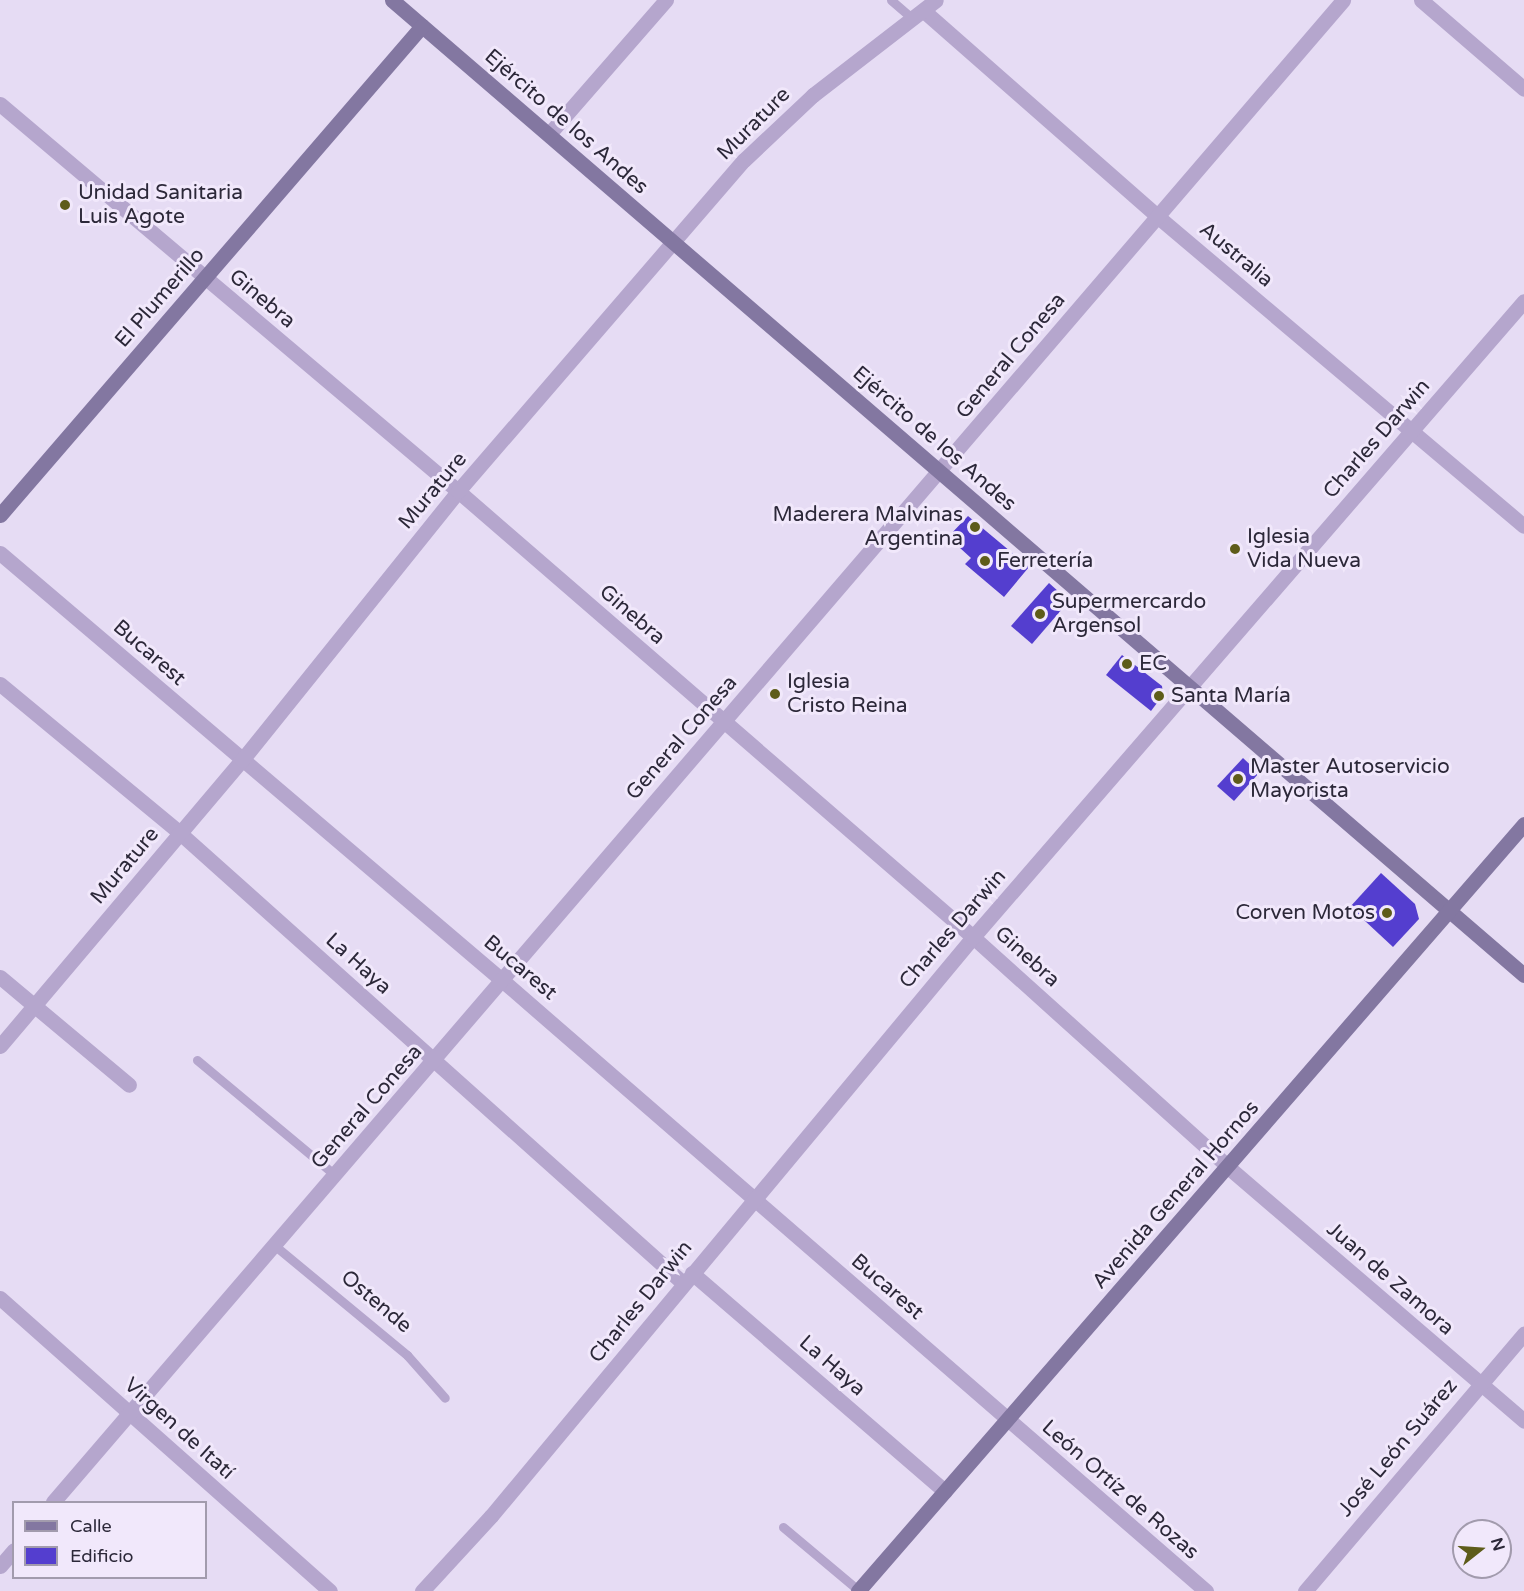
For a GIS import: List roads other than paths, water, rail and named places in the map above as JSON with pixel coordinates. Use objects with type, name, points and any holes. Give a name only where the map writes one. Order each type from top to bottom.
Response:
[{"type":"main road","name":"Ejército de los Andes","points":[[392,0],[1524,975]]},
{"type":"main road","name":"El Plumerillo","points":[[0,515],[422,26]]},
{"type":"main road","name":"Avenida General Hornos","points":[[858,1591],[1524,824]]},
{"type":"street","points":[[549,134],[666,0]]},
{"type":"street","name":"Murature","points":[[0,1046],[181,834],[458,491],[744,160],[793,112],[919,16],[936,0]]},
{"type":"street","name":"General Conesa","points":[[55,1501],[334,1175],[435,1061],[722,722],[941,472],[1343,0]]},
{"type":"street","points":[[1421,0],[1524,89]]},
{"type":"street","name":"Australia","points":[[919,16],[1524,526]]},
{"type":"street","name":"Ginebra","points":[[0,104],[458,491],[973,937],[1228,1167]]},
{"type":"street","name":"Charles Darwin","points":[[422,1591],[491,1516],[754,1197],[973,937],[1524,301]]},
{"type":"street","name":"Bucarest","points":[[0,553],[754,1197],[1007,1421]]},
{"type":"street","name":"La Haya","points":[[0,684],[181,834],[435,1061],[687,1278],[945,1491]]},
{"type":"street","points":[[0,977],[129,1085]]},
{"type":"street","name":"Juan de Zamora","points":[[1228,1167],[1524,1421]]},
{"type":"street","name":"Virgen de Itatí","points":[[0,1298],[330,1591]]},
{"type":"street","name":"José León Suárez","points":[[1305,1591],[1479,1384],[1524,1334]]},
{"type":"street","name":"León Ortíz de Rozas","points":[[1007,1421],[1206,1591]]},
{"type":"street","points":[[0,1566],[12,1552]]},
{"type":"lane","points":[[891,0],[919,16]]},
{"type":"lane","points":[[197,1060],[334,1175]]},
{"type":"lane","name":"Ostende","points":[[274,1245],[407,1355],[445,1398]]},
{"type":"lane","points":[[783,1527],[858,1591]]},
{"type":"place","name":"Unidad Sanitaria Luis Agote","points":[[65,205]]},
{"type":"place","name":"Maderera Malvinas Argentina","points":[[975,527]]},
{"type":"place","name":"Iglesia Vida Nueva","points":[[1235,549]]},
{"type":"place","name":"Ferretería","points":[[985,561]]},
{"type":"place","name":"Supermercardo Argensol","points":[[1040,614]]},
{"type":"place","name":"EC","points":[[1127,664]]},
{"type":"place","name":"Iglesia Cristo Reina","points":[[775,694]]},
{"type":"place","name":"Santa María","points":[[1159,696]]},
{"type":"place","name":"Master Autoservicio Mayorista","points":[[1238,779]]},
{"type":"place","name":"Corven Motos","points":[[1387,913]]}]
